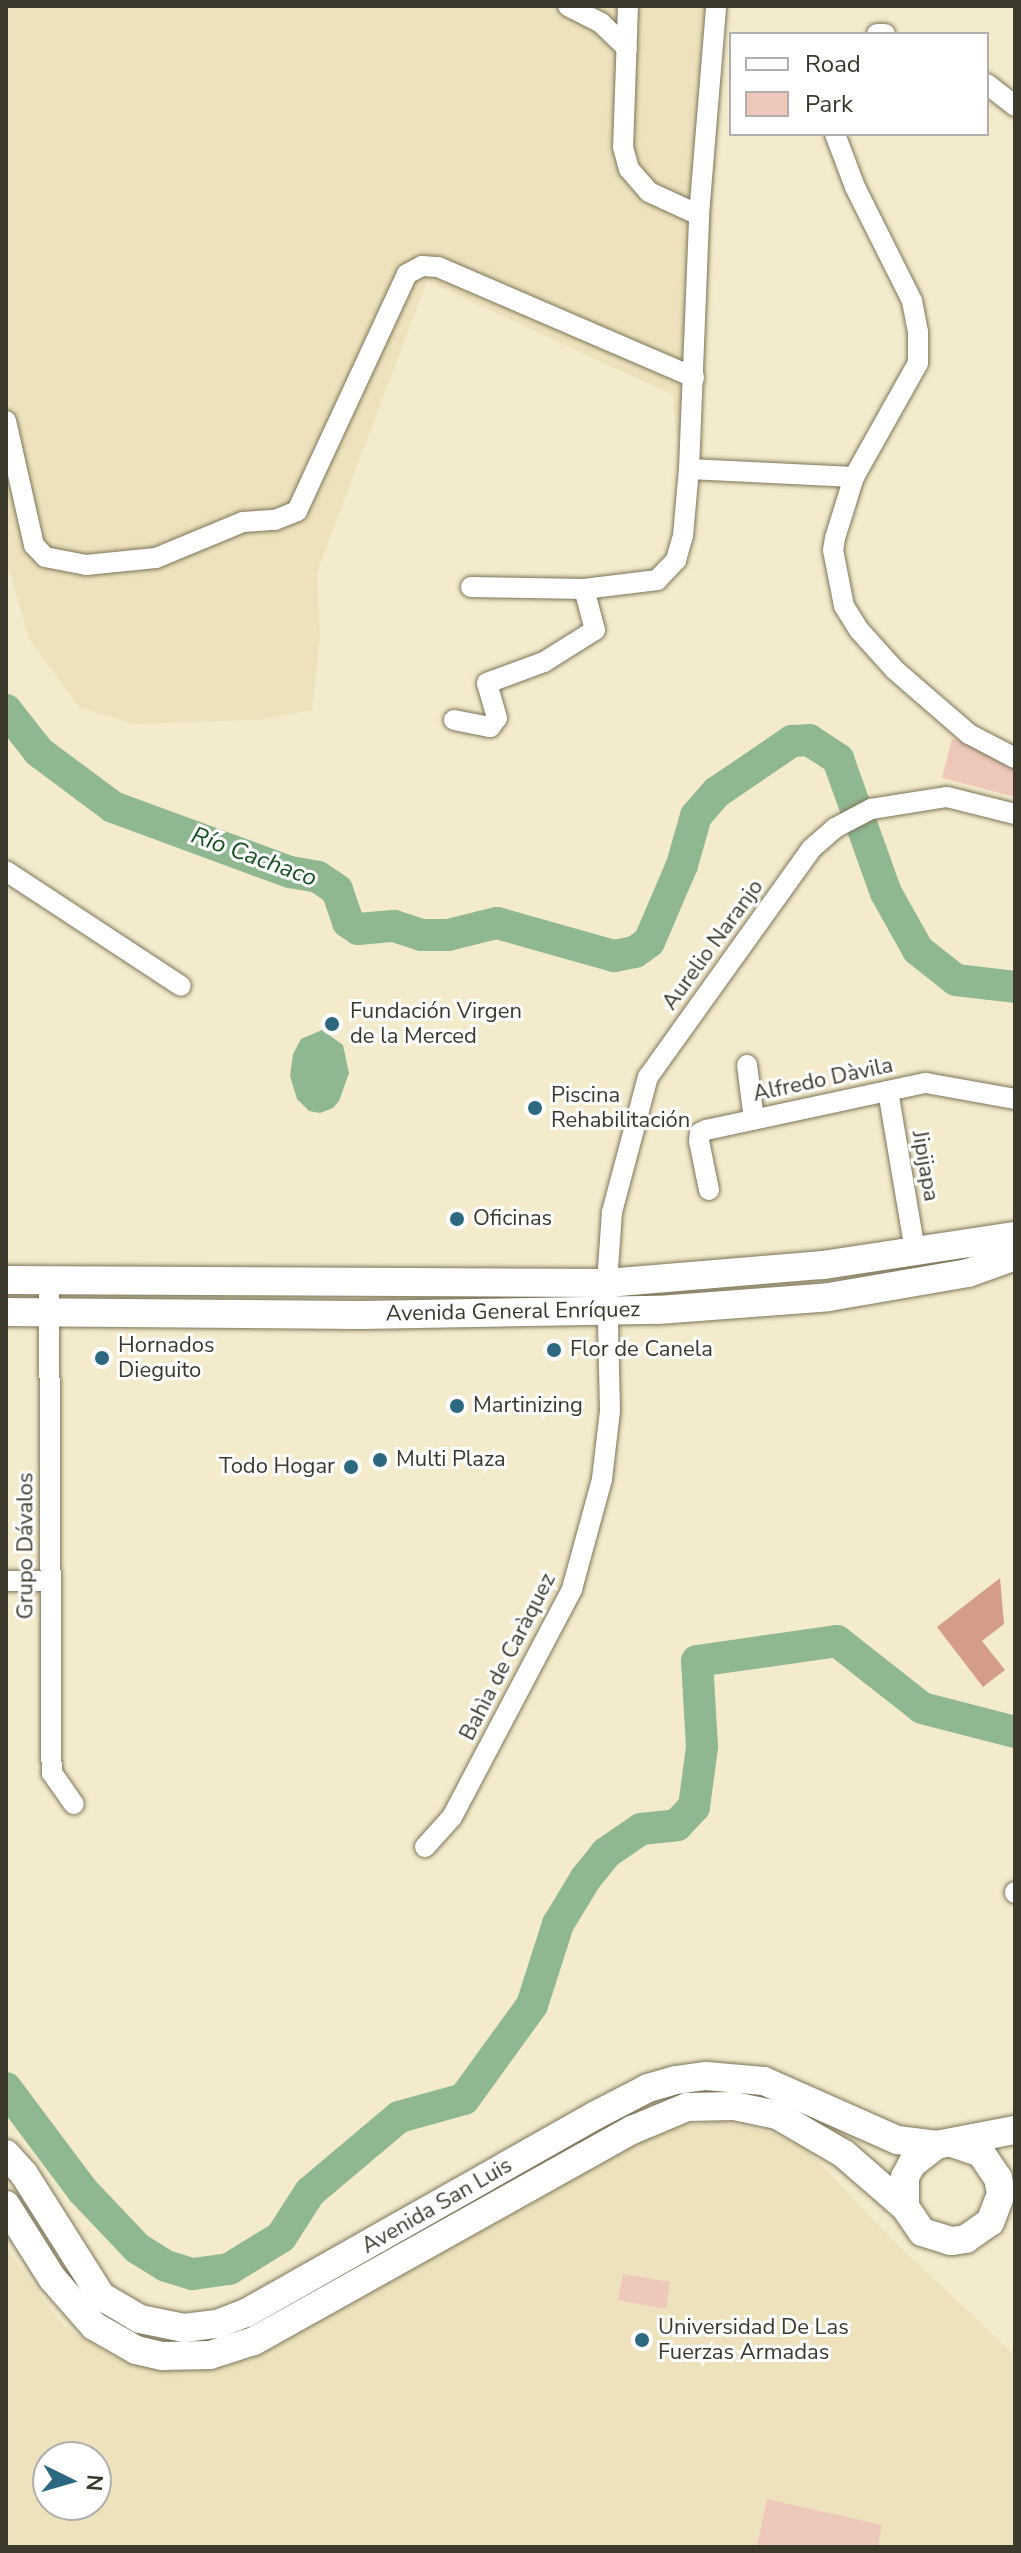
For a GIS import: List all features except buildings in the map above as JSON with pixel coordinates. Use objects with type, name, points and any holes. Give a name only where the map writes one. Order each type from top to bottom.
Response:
[{"type":"street","points":[[568,6],[601,23],[627,48]]},
{"type":"street","points":[[628,6],[623,147],[629,169],[649,192],[699,215]]},
{"type":"street","points":[[471,587],[584,589],[657,580],[676,560],[683,536],[689,469],[699,215],[716,6]]},
{"type":"street","points":[[989,86],[1015,106]]},
{"type":"street","points":[[836,136],[855,187],[912,301],[918,332],[918,363],[854,477],[833,550],[844,606],[859,630],[895,670],[969,734],[1015,758]]},
{"type":"street","points":[[6,421],[34,545],[45,557],[86,565],[156,558],[243,522],[275,520],[297,511],[407,274],[422,266],[438,267],[694,377]]},
{"type":"street","points":[[689,469],[854,477]]},
{"type":"street","points":[[454,720],[490,727],[497,718],[487,683],[544,662],[595,630],[584,589]]},
{"type":"street","name":"Aurelio Naranjo","points":[[607,1283],[612,1212],[648,1077],[811,849],[835,828],[871,809],[947,797],[1015,814]]},
{"type":"street","points":[[6,871],[181,986]]},
{"type":"street","points":[[747,1065],[754,1120]]},
{"type":"street","name":"Alfredo Dàvila","points":[[709,1190],[700,1133],[926,1083],[1015,1099]]},
{"type":"street","name":"Jipijapa","points":[[888,1091],[915,1250]]},
{"type":"street","name":"Avenida General Enríquez","points":[[6,1280],[607,1283],[823,1265],[1015,1236]]},
{"type":"street","name":"Avenida General Enríquez","points":[[6,1312],[361,1315],[658,1310],[829,1297],[968,1273],[1015,1256]]},
{"type":"street","name":"Grupo Dávalos","points":[[49,1280],[52,1773],[74,1804]]},
{"type":"street","points":[[657,1280],[658,1310]]},
{"type":"street","points":[[360,1283],[361,1315]]},
{"type":"street","name":"Bahìa de Caràquez","points":[[425,1847],[452,1817],[572,1589],[602,1479],[610,1411],[607,1283]]},
{"type":"street","points":[[6,1581],[49,1581]]},
{"type":"street","name":"Avenida San Luis","points":[[6,2154],[24,2174],[101,2296],[140,2319],[184,2328],[217,2324],[246,2313],[596,2115],[648,2088],[676,2080],[706,2076],[764,2081],[897,2140],[944,2144],[1015,2130]]},
{"type":"street","name":"Avenida San Luis","points":[[6,2205],[52,2278],[94,2326],[136,2350],[163,2356],[210,2355],[254,2341],[632,2130],[687,2107],[734,2106],[777,2115],[844,2154],[905,2207]]},
{"type":"street","points":[[944,2144],[981,2153],[992,2164],[1006,2203],[979,2233],[951,2241],[922,2232],[905,2207],[905,2177],[922,2153],[944,2144]]},
{"type":"shaded area","points":[[6,6],[725,6],[698,441],[676,434],[673,395],[427,281],[317,572],[320,638],[312,710],[257,720],[133,724],[79,707],[29,639],[6,559]]},
{"type":"shaded area","points":[[322,1030],[343,1045],[349,1073],[339,1101],[333,1108],[320,1113],[309,1111],[297,1099],[290,1076],[293,1054],[301,1039]]},
{"type":"shaded area","points":[[1000,1578],[1004,1624],[982,1641],[1005,1670],[983,1687],[937,1627]]},
{"type":"shaded area","name":"Universidad De Las Fuerzas Armadas","points":[[719,2121],[772,2133],[806,2149],[893,2240],[1015,2356],[1015,2547],[6,2547],[6,2247],[63,2326],[114,2357],[155,2369],[213,2371],[263,2354],[664,2128]]},
{"type":"green space","points":[[952,739],[1015,755],[1015,797],[942,778]]},
{"type":"green space","points":[[623,2274],[670,2282],[666,2309],[618,2300]]},
{"type":"green space","points":[[767,2499],[882,2525],[878,2547],[757,2547]]},
{"type":"waterway","name":"Río Cachaco","points":[[6,710],[39,752],[113,807],[290,872],[318,877],[337,890],[348,922],[358,929],[394,926],[422,935],[448,935],[497,923],[614,956],[635,952],[649,942],[682,865],[696,816],[717,792],[792,741],[809,740],[838,759],[886,893],[918,950],[956,980],[1015,987]]},
{"type":"waterway","points":[[6,2088],[83,2191],[137,2248],[166,2266],[193,2274],[229,2269],[281,2237],[310,2192],[399,2117],[464,2099],[532,2005],[558,1924],[586,1878],[606,1853],[641,1829],[677,1825],[694,1807],[702,1747],[697,1661],[837,1641],[922,1708],[1015,1732]]},
{"type":"place","name":"Fundación Virgen de la Merced","points":[[332,1024]]},
{"type":"place","name":"Piscina Rehabilitación","points":[[535,1108]]},
{"type":"place","name":"Oficinas","points":[[457,1219]]},
{"type":"place","name":"Flor de Canela","points":[[554,1350]]},
{"type":"place","name":"Hornados Dieguito","points":[[102,1358]]},
{"type":"place","name":"Martinizing","points":[[457,1406]]},
{"type":"place","name":"Multi Plaza","points":[[380,1460]]},
{"type":"place","name":"Todo Hogar","points":[[351,1467]]},
{"type":"place","name":"Universidad De Las Fuerzas Armadas","points":[[642,2340]]}]
